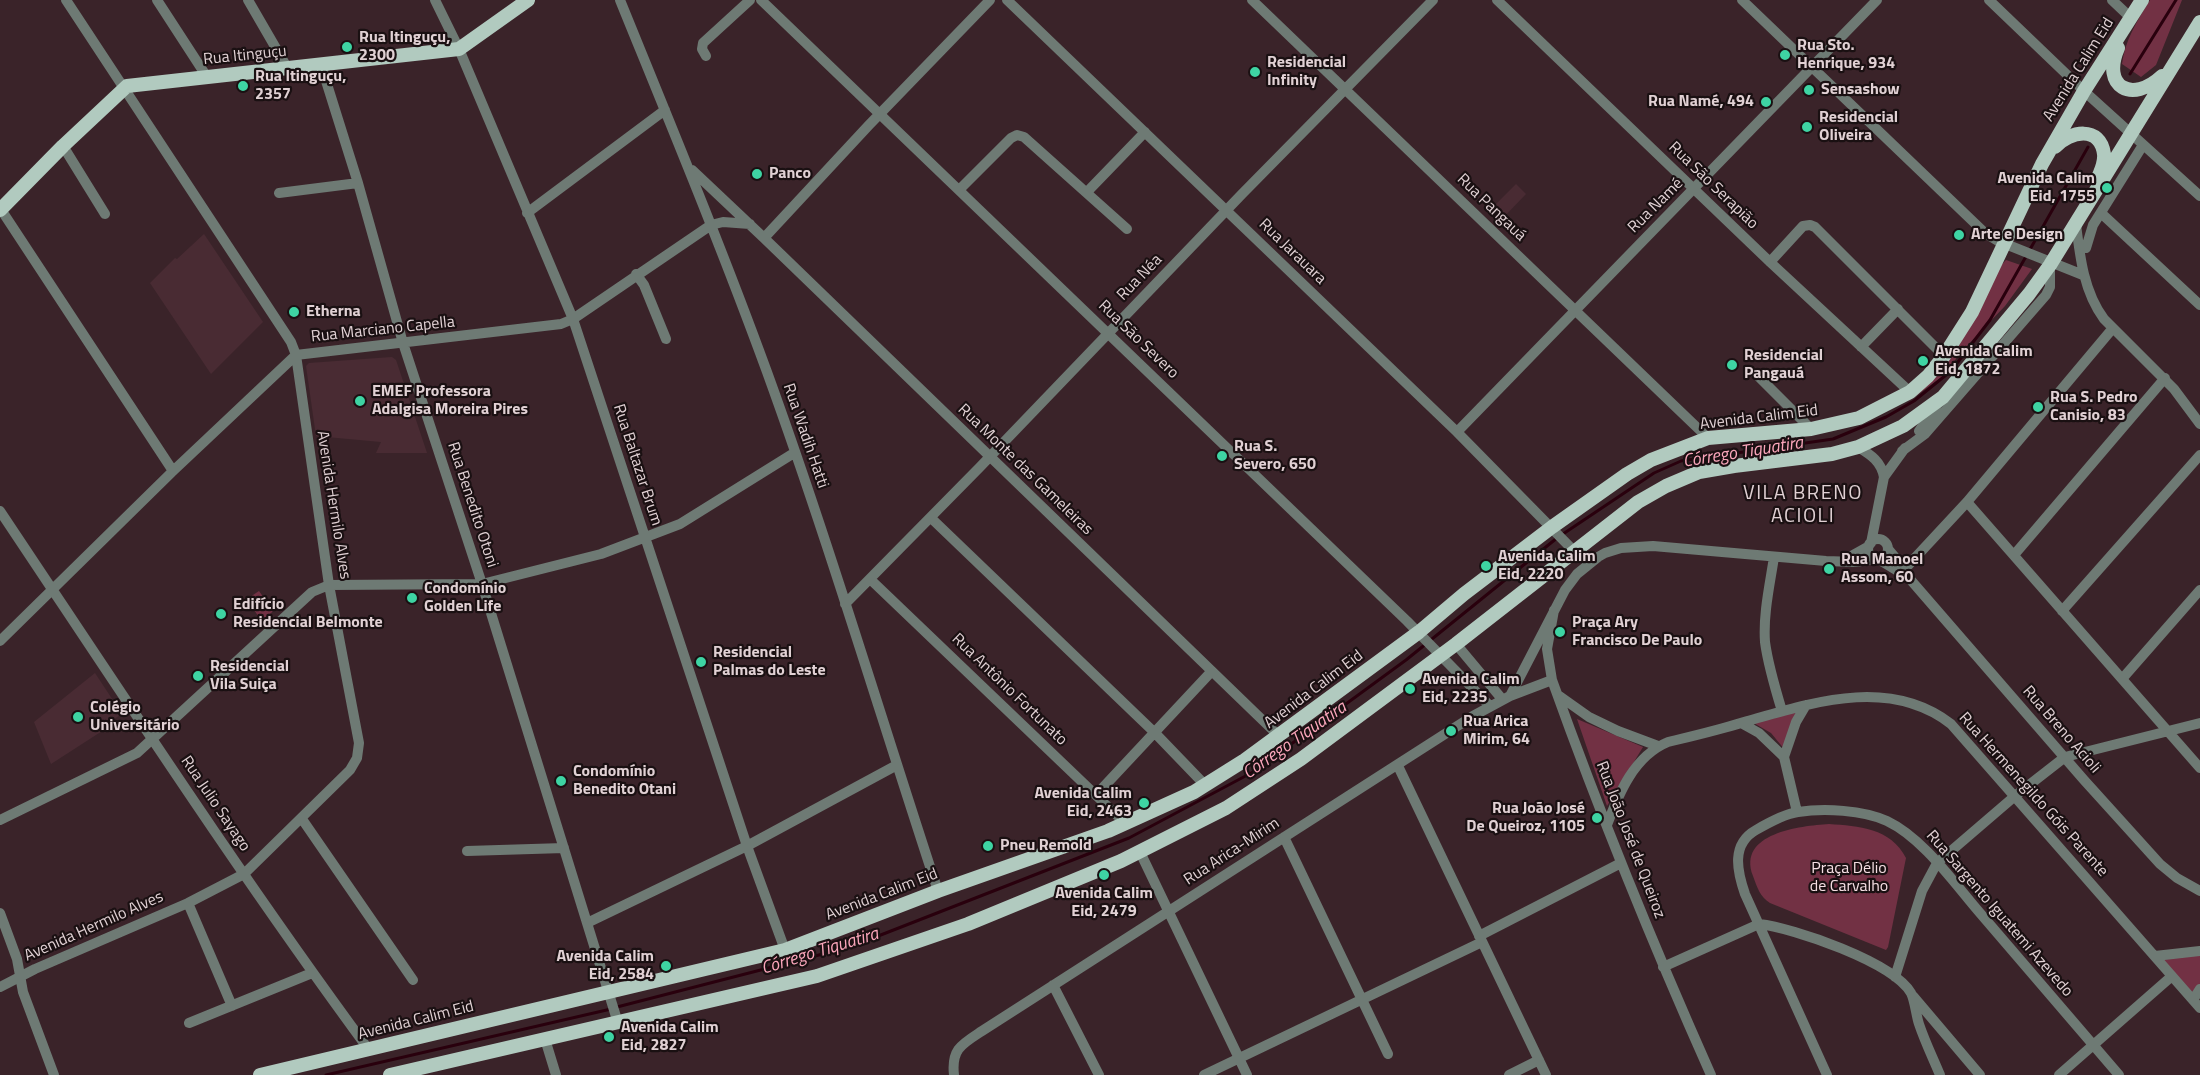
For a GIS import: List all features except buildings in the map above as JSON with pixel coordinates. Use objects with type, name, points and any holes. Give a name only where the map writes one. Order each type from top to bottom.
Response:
[{"type":"main road","name":"Rua Itinguçu","points":[[123,88],[459,50],[528,0]]},
{"type":"main road","name":"Avenida Calim Eid","points":[[260,1075],[451,1028],[610,998],[785,950],[1125,823],[1206,786],[1279,736],[1421,635],[1464,594],[1552,527],[1650,460],[1708,438],[1811,429],[1860,418],[1910,392],[1928,376],[1944,356],[1972,312],[2009,245],[2042,164],[2084,91],[2142,0]]},
{"type":"main road","points":[[2131,18],[2112,66],[2114,77],[2120,85],[2129,90],[2145,88],[2157,81],[2175,63]]},
{"type":"main road","points":[[390,1075],[546,1039],[617,1019],[817,976],[968,924],[1140,852],[1226,808],[1270,780],[1437,651],[1456,644],[1638,502],[1684,477],[1699,472],[1832,454],[1858,447],[1903,426],[1943,397],[2029,294],[2076,224],[2200,22]]},
{"type":"main road","points":[[0,209],[123,88]]},
{"type":"main road","points":[[2042,164],[2058,144],[2069,136],[2080,133],[2094,137],[2101,146],[2104,160],[2089,202]]},
{"type":"street","name":"Avenida Hermilo Alves","points":[[0,987],[20,976],[188,903],[244,874],[350,770],[358,753],[357,731],[330,585],[296,355],[291,342],[66,0]]},
{"type":"street","points":[[157,0],[207,77]]},
{"type":"street","points":[[248,0],[288,69]]},
{"type":"street","name":"Rua Baltazar Brum","points":[[435,0],[459,50],[573,319],[747,846],[785,950]]},
{"type":"street","name":"Rua Wadih Hatti","points":[[620,0],[711,225],[767,372],[938,891]]},
{"type":"street","points":[[706,56],[702,49],[703,43],[750,0]]},
{"type":"street","name":"Rua São Severo","points":[[762,0],[1421,635],[1490,706]]},
{"type":"street","points":[[764,238],[990,0]]},
{"type":"street","name":"Rua Jarauara","points":[[1007,0],[1456,432],[1574,551]]},
{"type":"street","name":"Rua Pangauá","points":[[1252,0],[1708,438]]},
{"type":"street","name":"Rua Néa","points":[[845,604],[871,580],[1226,210],[1433,0]]},
{"type":"street","name":"Rua São Serapião","points":[[1497,0],[1770,262],[1910,392]]},
{"type":"street","points":[[1742,0],[1985,233],[2051,263],[2083,274]]},
{"type":"street","name":"Rua Namé","points":[[1456,432],[1877,0]]},
{"type":"street","points":[[1989,0],[2196,193],[2200,179]]},
{"type":"street","points":[[2112,0],[2131,18]]},
{"type":"street","name":"Rua Benedito Otoni","points":[[321,65],[358,183],[403,344],[482,584],[617,1019]]},
{"type":"street","points":[[527,213],[665,110]]},
{"type":"street","points":[[1087,192],[1145,132]]},
{"type":"street","points":[[960,189],[1011,138],[1017,135],[1031,141],[1127,229]]},
{"type":"street","points":[[2086,248],[2089,236],[2101,213],[2143,145]]},
{"type":"street","points":[[63,146],[105,214]]},
{"type":"street","name":"Rua Monte das Gameleiras","points":[[688,167],[750,224],[1279,736]]},
{"type":"street","points":[[279,193],[358,183]]},
{"type":"street","points":[[0,209],[173,471]]},
{"type":"street","points":[[2101,213],[2200,305]]},
{"type":"street","points":[[711,225],[723,222],[750,224]]},
{"type":"street","points":[[2076,224],[2083,274],[2096,308],[2113,328],[2165,378],[2200,424]]},
{"type":"street","name":"Rua Marciano Capella","points":[[0,641],[173,471],[296,355],[555,326],[573,319],[711,225]]},
{"type":"street","points":[[1770,262],[1803,226],[1815,227],[1944,356]]},
{"type":"street","name":"Rua Breno Acioli","points":[[1902,451],[1925,434],[2046,296],[2050,287],[2051,263]]},
{"type":"street","points":[[636,274],[644,285],[666,339]]},
{"type":"street","points":[[1861,347],[1898,309]]},
{"type":"street","points":[[1905,573],[2113,328]]},
{"type":"street","points":[[1755,374],[1811,429]]},
{"type":"street","points":[[2014,555],[2165,378]]},
{"type":"street","name":"Rua Breno Acioli","points":[[1870,544],[1884,477],[1943,397]]},
{"type":"street","points":[[1858,447],[1875,459],[1884,477]]},
{"type":"street","points":[[0,820],[137,753],[312,592],[330,585],[482,584],[601,554],[646,538],[688,519],[794,453]]},
{"type":"street","points":[[2062,611],[2200,455]]},
{"type":"street","points":[[1967,502],[2200,768]]},
{"type":"street","name":"Rua Julio Sayago","points":[[0,511],[244,874],[312,973],[369,1050]]},
{"type":"street","name":"Rua Breno Acioli","points":[[1878,511],[1886,546],[1905,573],[2160,864],[2177,878],[2200,891]]},
{"type":"street","points":[[931,518],[1155,732],[1206,786]]},
{"type":"street","points":[[1456,644],[1506,698],[1565,590],[1577,574],[1598,556],[1621,548],[1653,546],[1855,562],[1885,556],[1886,546],[1878,540],[1844,560]]},
{"type":"street","points":[[1870,544],[1869,554],[1876,559]]},
{"type":"street","points":[[1774,557],[1765,640],[1768,664],[1782,711]]},
{"type":"street","name":"Rua Breno Acioli","points":[[1876,559],[1905,573]]},
{"type":"street","name":"Rua Antônio Fortunato","points":[[871,580],[1125,823]]},
{"type":"street","points":[[2122,679],[2196,594]]},
{"type":"street","points":[[2196,594],[2200,610]]},
{"type":"street","name":"Rua João José de Queiroz","points":[[1554,610],[1547,649],[1552,680],[1621,863],[1663,967],[1711,1075]]},
{"type":"street","points":[[1096,795],[1211,672]]},
{"type":"street","name":"Rua Arica-Mirim","points":[[954,1075],[954,1056],[964,1043],[1490,706],[1552,680]]},
{"type":"street","points":[[1558,695],[1588,717],[1658,746]]},
{"type":"street","name":"Rua Hermenegildo Góis Parente","points":[[1607,825],[1626,782],[1640,763],[1658,746],[1782,711],[1842,698],[1888,697],[1927,708],[1951,724],[2196,1004]]},
{"type":"street","points":[[1784,757],[1796,722],[1806,705]]},
{"type":"street","points":[[1741,723],[1767,740],[1784,757],[1797,812],[1752,832],[1743,842],[1738,855],[1739,879],[1827,1075]]},
{"type":"street","points":[[1895,977],[1922,891],[1937,863],[2015,796],[2065,757],[2200,723]]},
{"type":"street","points":[[587,923],[747,846],[897,765]]},
{"type":"street","points":[[1398,766],[1546,1075]]},
{"type":"street","name":"Rua Sargento Iguatemi Azevedo","points":[[1797,812],[1854,812],[1877,817],[1902,830],[1937,863],[2120,1075]]},
{"type":"street","points":[[302,819],[413,980]]},
{"type":"street","points":[[1284,837],[1388,1054]]},
{"type":"street","points":[[467,851],[564,848]]},
{"type":"street","points":[[1140,852],[1247,1075]]},
{"type":"street","points":[[1204,1075],[1481,939],[1621,863]]},
{"type":"street","points":[[188,903],[232,1006]]},
{"type":"street","points":[[0,913],[17,959],[23,992],[54,1075]]},
{"type":"street","points":[[1663,967],[1759,924],[1780,927],[1822,940],[1875,964],[1895,977],[1980,1075]]},
{"type":"street","points":[[2155,956],[2200,951]]},
{"type":"street","points":[[189,1023],[312,973]]},
{"type":"street","points":[[2059,1075],[2172,976]]},
{"type":"street","points":[[1053,985],[1099,1075]]},
{"type":"street","points":[[2196,1004],[2200,989]]},
{"type":"street","points":[[1911,993],[1920,1027],[1940,1075]]},
{"type":"street","points":[[546,1039],[556,1075]]},
{"type":"street","points":[[1509,1075],[1539,1060]]},
{"type":"shaded area","points":[[1516,184],[1526,194],[1499,222],[1489,211]]},
{"type":"shaded area","name":"Etherna","points":[[204,234],[263,322],[211,374],[150,283]]},
{"type":"shaded area","name":"EMEF Professora Adalgisa Moreira Pires","points":[[392,357],[396,360],[427,453],[376,453],[381,442],[316,436],[306,366],[309,363]]},
{"type":"shaded area","name":"Colégio Universitário","points":[[95,673],[122,714],[111,721],[113,724],[51,764],[34,722]]},
{"type":"green space","points":[[2150,0],[2182,0],[2156,65],[2141,77],[2122,64],[2136,23]]},
{"type":"green space","points":[[2006,260],[2032,269],[2005,306],[1962,351],[1943,376],[1909,401],[1954,347],[1994,273]]},
{"type":"green space","points":[[259,591],[273,611],[262,622],[247,599]]},
{"type":"green space","points":[[1800,710],[1785,750],[1771,733],[1752,722]]},
{"type":"green space","points":[[1577,719],[1643,747],[1607,806]]},
{"type":"green space","name":"Praça Délio de Carvalho","points":[[1829,824],[1862,828],[1883,835],[1900,848],[1906,858],[1886,950],[1770,903],[1758,888],[1750,862],[1754,850],[1762,841],[1788,830]]},
{"type":"green space","points":[[2200,953],[2200,986],[2193,996],[2159,959]]},
{"type":"waterway","name":"Córrego Tiquatira","points":[[2130,74],[2176,0]]},
{"type":"waterway","name":"Córrego Tiquatira","points":[[1563,534],[1654,473],[1681,461],[1833,439],[1886,417],[1914,401],[1951,371],[1990,320],[2088,147]]},
{"type":"waterway","name":"Córrego Tiquatira","points":[[617,1007],[850,947],[1129,838],[1253,772],[1406,660],[1557,538]]},
{"type":"waterway","name":"Córrego Tiquatira","points":[[326,1075],[611,1009]]},
{"type":"place","name":"Rua Itinguçu, 2300","points":[[347,47]]},
{"type":"place","name":"Rua Sto. Henrique, 934","points":[[1785,55]]},
{"type":"place","name":"Residencial Infinity","points":[[1255,72]]},
{"type":"place","name":"Rua Itinguçu, 2357","points":[[243,86]]},
{"type":"place","name":"Sensashow","points":[[1809,90]]},
{"type":"place","name":"Rua Namé, 494","points":[[1766,102]]},
{"type":"place","name":"Residencial Oliveira","points":[[1807,127]]},
{"type":"place","name":"Panco","points":[[757,174]]},
{"type":"place","name":"Avenida Calim Eid, 1755","points":[[2107,188]]},
{"type":"place","name":"Arte e Design","points":[[1959,235]]},
{"type":"place","name":"Etherna","points":[[294,312]]},
{"type":"place","name":"Avenida Calim Eid, 1872","points":[[1923,361]]},
{"type":"place","name":"Residencial Pangauá","points":[[1732,365]]},
{"type":"place","name":"EMEF Professora Adalgisa Moreira Pires","points":[[360,401]]},
{"type":"place","name":"Rua S. Pedro Canisio, 83","points":[[2038,407]]},
{"type":"place","name":"Rua S. Severo, 650","points":[[1222,456]]},
{"type":"place","name":"Avenida Calim Eid, 2220","points":[[1486,566]]},
{"type":"place","name":"Rua Manoel Assom, 60","points":[[1829,569]]},
{"type":"place","name":"Condomínio Golden Life","points":[[412,598]]},
{"type":"place","name":"Edifício Residencial Belmonte","points":[[221,614]]},
{"type":"place","name":"Praça Ary Francisco De Paulo","points":[[1560,632]]},
{"type":"place","name":"Residencial Palmas do Leste","points":[[701,662]]},
{"type":"place","name":"Residencial Vila Suiça","points":[[198,676]]},
{"type":"place","name":"Avenida Calim Eid, 2235","points":[[1410,689]]},
{"type":"place","name":"Colégio Universitário","points":[[78,717]]},
{"type":"place","name":"Rua Arica Mirim, 64","points":[[1451,731]]},
{"type":"place","name":"Condomínio Benedito Otani","points":[[561,781]]},
{"type":"place","name":"Avenida Calim Eid, 2463","points":[[1144,803]]},
{"type":"place","name":"Rua João José De Queiroz, 1105","points":[[1597,818]]},
{"type":"place","name":"Pneu Remold","points":[[988,846]]},
{"type":"place","name":"Avenida Calim Eid, 2479","points":[[1104,875]]},
{"type":"place","name":"Avenida Calim Eid, 2584","points":[[666,966]]},
{"type":"place","name":"Avenida Calim Eid, 2827","points":[[609,1037]]},
{"type":"district","name":"VILA BRENO ACIOLI","points":[[1803,506]]}]
